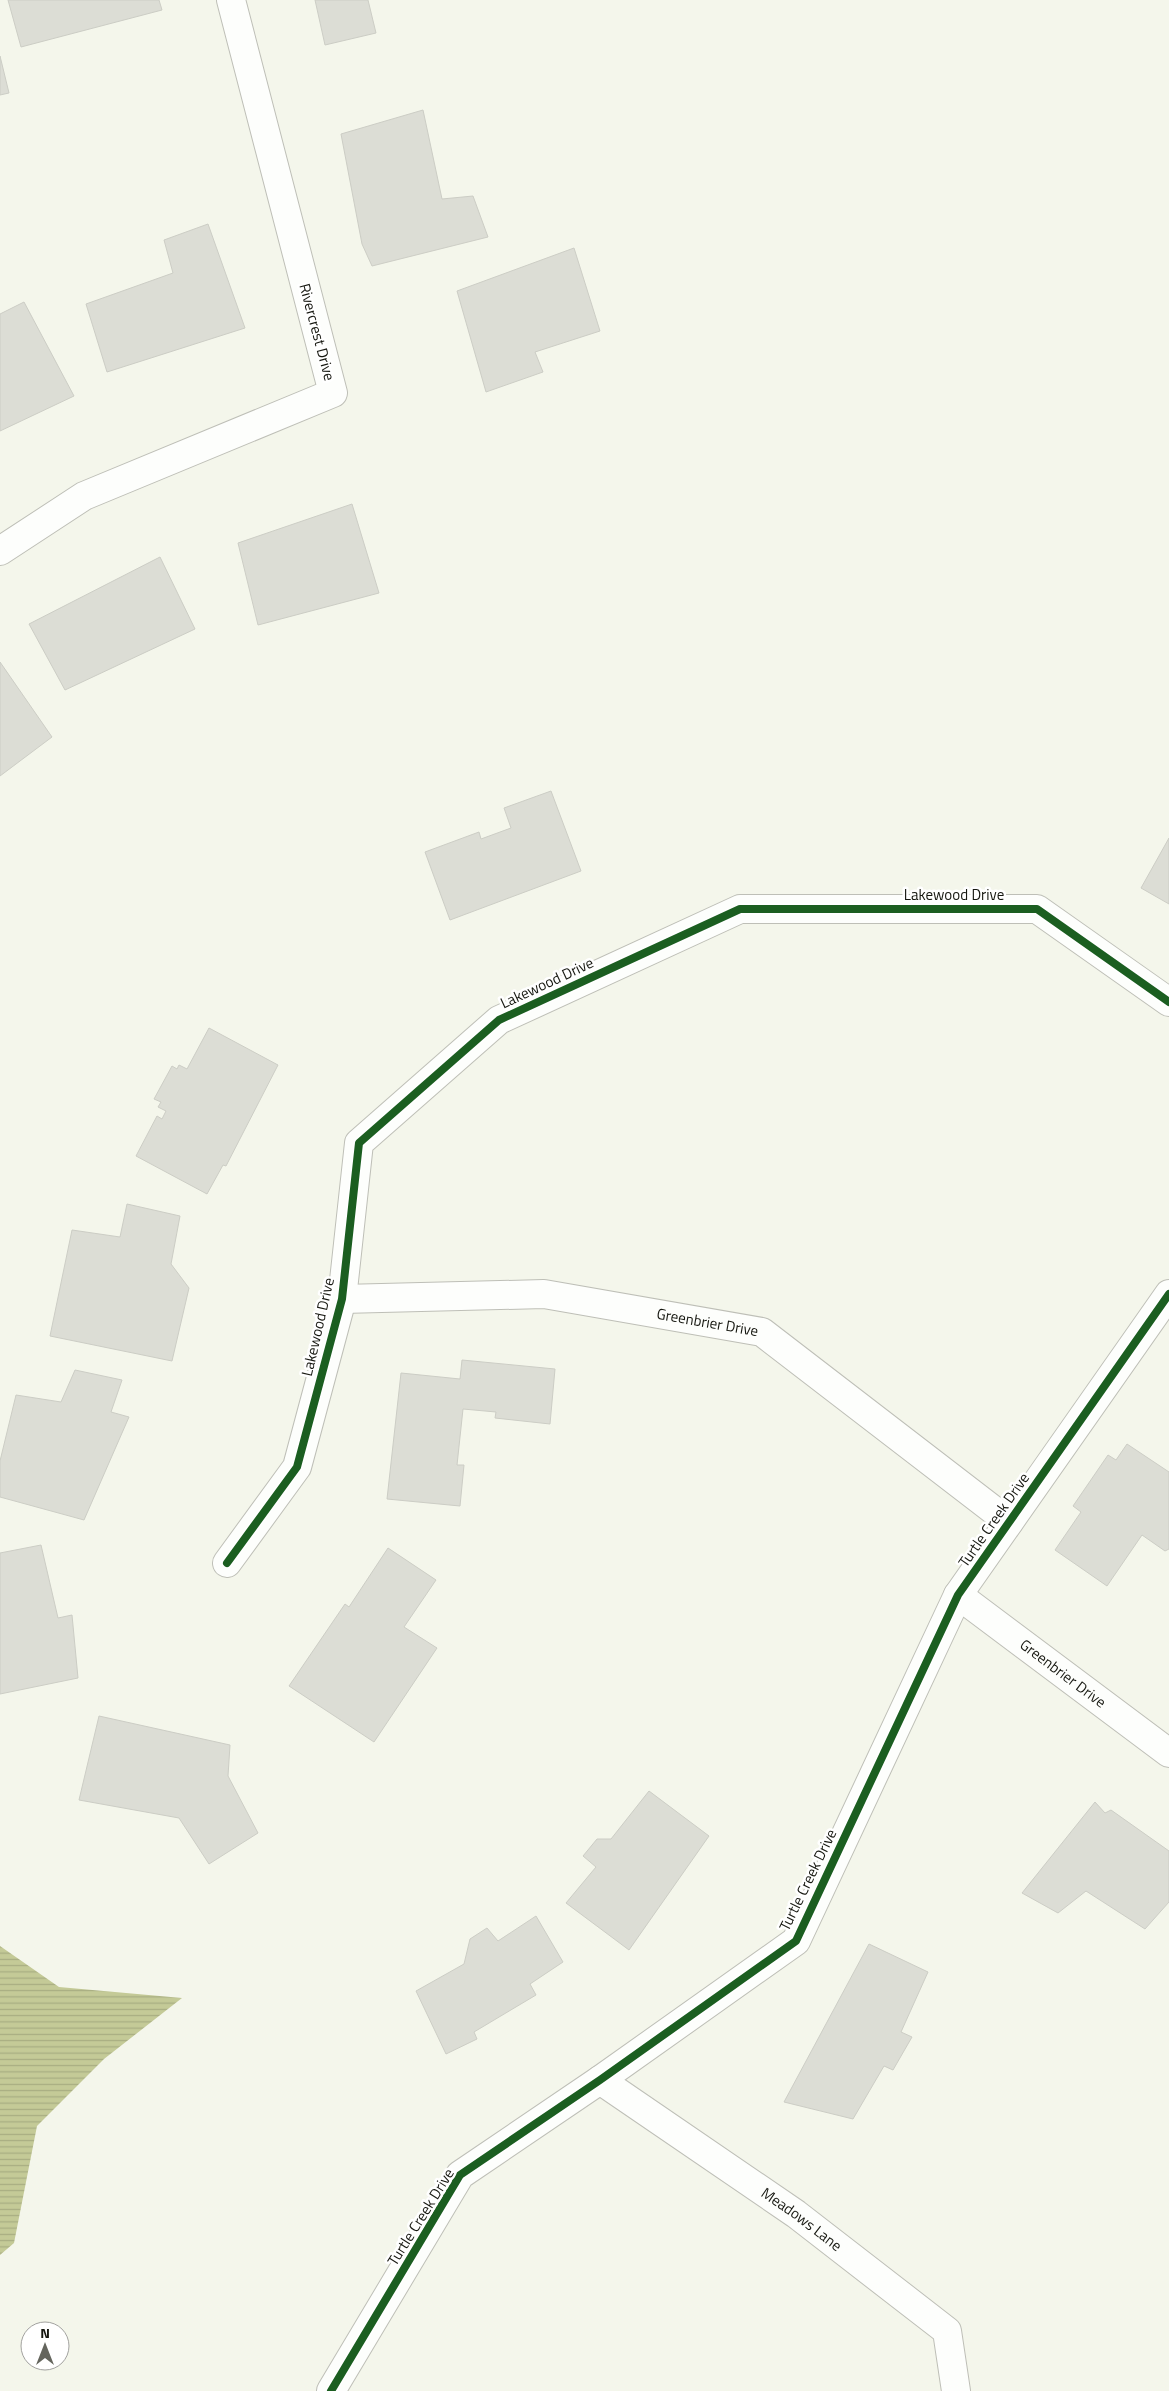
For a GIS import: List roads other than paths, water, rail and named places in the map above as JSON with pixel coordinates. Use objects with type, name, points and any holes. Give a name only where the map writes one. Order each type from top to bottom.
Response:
[{"type":"street","name":"Rivercrest Drive","points":[[0,551],[84,496],[333,393],[231,0]]},
{"type":"street","name":"Lakewood Drive","points":[[227,1563],[297,1467],[342,1299],[359,1143],[499,1020],[740,909],[1037,909],[1169,1002]]},
{"type":"street","name":"Greenbrier Drive","points":[[342,1299],[544,1294],[762,1332],[1009,1522]]},
{"type":"street","name":"Turtle Creek Drive","points":[[332,2391],[460,2175],[600,2080],[796,1941],[958,1595],[1169,1294]]},
{"type":"street","name":"Greenbrier Drive","points":[[958,1595],[1169,1753]]},
{"type":"street","name":"Meadows Lane","points":[[600,2080],[796,2214],[947,2331],[956,2391]]}]
